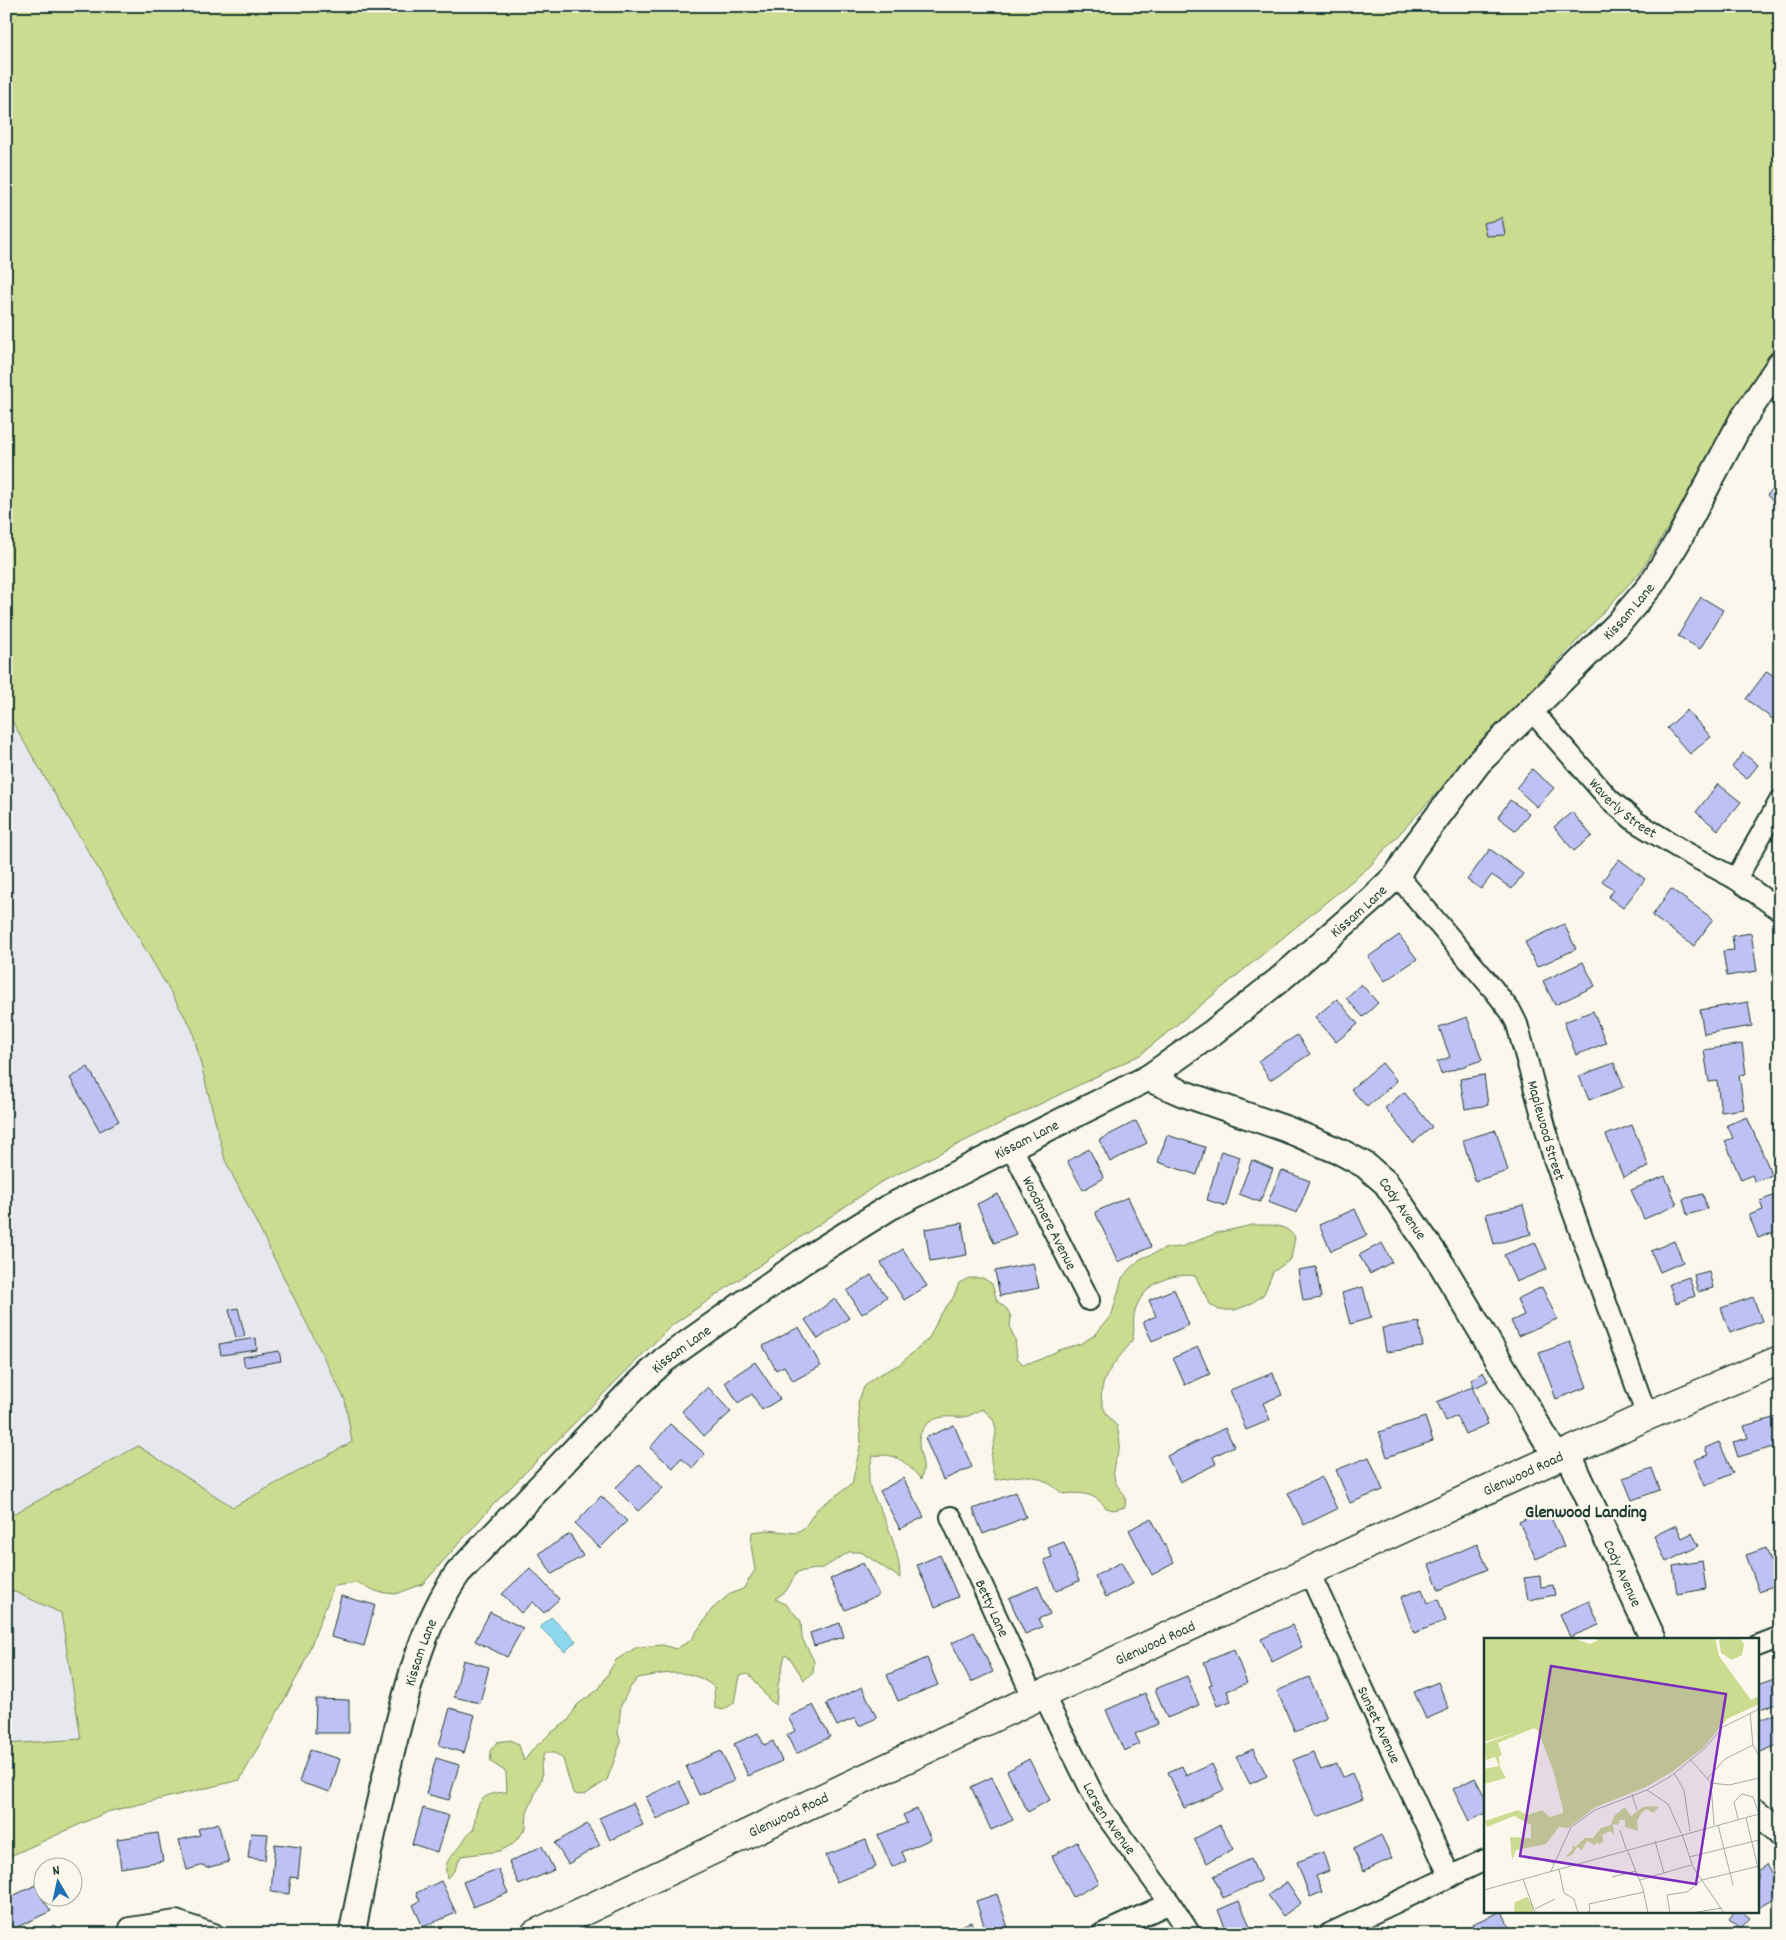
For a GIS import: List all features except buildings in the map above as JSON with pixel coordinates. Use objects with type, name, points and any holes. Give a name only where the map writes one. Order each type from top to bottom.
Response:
[{"type":"main road","name":"Glenwood Road","points":[[535,1934],[1039,1696],[1647,1416],[1780,1360]]},
{"type":"street","name":"Kissam Lane","points":[[352,1934],[374,1818],[405,1698],[432,1617],[441,1597],[458,1572],[631,1390],[664,1360],[802,1262],[890,1206],[1148,1078],[1212,1033],[1280,980],[1370,901],[1397,874],[1413,849],[1478,763],[1618,624],[1651,585],[1678,541],[1741,422],[1780,364]]},
{"type":"street","name":"Waverly Street","points":[[1532,710],[1609,799],[1636,822],[1686,853],[1736,879],[1780,910]]},
{"type":"street","points":[[1736,879],[1780,801]]},
{"type":"street","name":"Maplewood Street","points":[[1397,874],[1494,990],[1517,1024],[1554,1159],[1647,1416]]},
{"type":"street","name":"Cody Avenue","points":[[1148,1078],[1182,1093],[1286,1129],[1341,1152],[1365,1165],[1386,1183],[1442,1265],[1563,1455],[1653,1638]]},
{"type":"street","name":"Woodmere Avenue","points":[[1011,1146],[1089,1300]]},
{"type":"street","name":"Betty Lane","points":[[952,1517],[1039,1696]]},
{"type":"street","name":"Sunset Avenue","points":[[1309,1572],[1450,1877]]},
{"type":"street","points":[[1758,1646],[1780,1636]]},
{"type":"street","name":"Larsen Avenue","points":[[1039,1696],[1099,1806],[1170,1903],[1190,1934]]},
{"type":"street","points":[[1758,1813],[1780,1834]]},
{"type":"street","points":[[1328,1934],[1484,1860]]},
{"type":"street","points":[[1102,1934],[1170,1903]]},
{"type":"street","points":[[130,1928],[176,1921],[214,1934]]},
{"type":"shaded area","points":[[6,663],[420,1381],[352,1442],[233,1507],[61,1613],[81,1739],[6,1753]]},
{"type":"green space","points":[[6,6],[1780,6],[1780,349],[1641,571],[1369,867],[1140,1055],[881,1182],[671,1326],[492,1506],[423,1584],[396,1594],[378,1592],[358,1583],[334,1586],[302,1668],[240,1780],[107,1812],[6,1858],[6,1744],[81,1739],[61,1613],[6,1588],[6,1518],[138,1446],[233,1507],[352,1442],[345,1400],[225,1160],[192,1029],[6,711]]},
{"type":"green space","points":[[1252,1225],[1281,1227],[1291,1232],[1295,1237],[1291,1259],[1273,1272],[1264,1294],[1251,1304],[1235,1310],[1219,1310],[1210,1304],[1195,1276],[1186,1275],[1167,1278],[1158,1282],[1150,1287],[1139,1302],[1134,1314],[1134,1334],[1130,1344],[1108,1373],[1102,1391],[1104,1408],[1117,1426],[1120,1445],[1113,1469],[1116,1484],[1125,1497],[1125,1507],[1114,1510],[1106,1508],[1092,1496],[1075,1493],[1063,1494],[1046,1482],[1032,1476],[995,1480],[991,1456],[996,1431],[993,1420],[989,1415],[982,1409],[971,1415],[935,1419],[923,1428],[921,1432],[919,1448],[923,1473],[921,1479],[905,1463],[895,1457],[873,1456],[870,1467],[869,1484],[894,1543],[899,1563],[900,1578],[861,1552],[849,1552],[823,1568],[797,1572],[786,1591],[775,1599],[786,1604],[801,1621],[802,1638],[814,1661],[813,1673],[804,1680],[790,1658],[785,1655],[778,1685],[776,1705],[748,1674],[739,1676],[734,1703],[723,1710],[715,1708],[714,1687],[696,1676],[668,1673],[638,1678],[629,1689],[621,1705],[618,1733],[621,1742],[607,1780],[586,1794],[578,1795],[573,1793],[563,1759],[555,1753],[544,1753],[541,1765],[542,1777],[527,1813],[526,1828],[513,1844],[500,1851],[461,1856],[454,1871],[447,1878],[446,1868],[448,1861],[467,1835],[474,1829],[476,1812],[481,1801],[490,1795],[507,1792],[506,1772],[491,1762],[490,1751],[497,1742],[511,1740],[519,1745],[524,1761],[533,1749],[568,1721],[577,1705],[599,1689],[616,1660],[637,1647],[663,1645],[676,1649],[691,1640],[712,1609],[730,1594],[743,1589],[755,1570],[751,1545],[752,1532],[768,1530],[796,1533],[805,1527],[817,1509],[852,1484],[861,1442],[858,1402],[864,1387],[875,1377],[900,1364],[929,1338],[940,1315],[953,1298],[959,1283],[969,1278],[983,1278],[992,1284],[997,1301],[1007,1309],[1011,1317],[1010,1328],[1015,1339],[1017,1358],[1023,1364],[1037,1361],[1059,1350],[1080,1344],[1095,1335],[1112,1314],[1122,1278],[1140,1259],[1167,1248],[1181,1247],[1217,1233]]},
{"type":"water","points":[[551,1617],[576,1641],[565,1652],[540,1627]]},
{"type":"district","name":"Glenwood Landing","points":[[1586,1511]]}]
